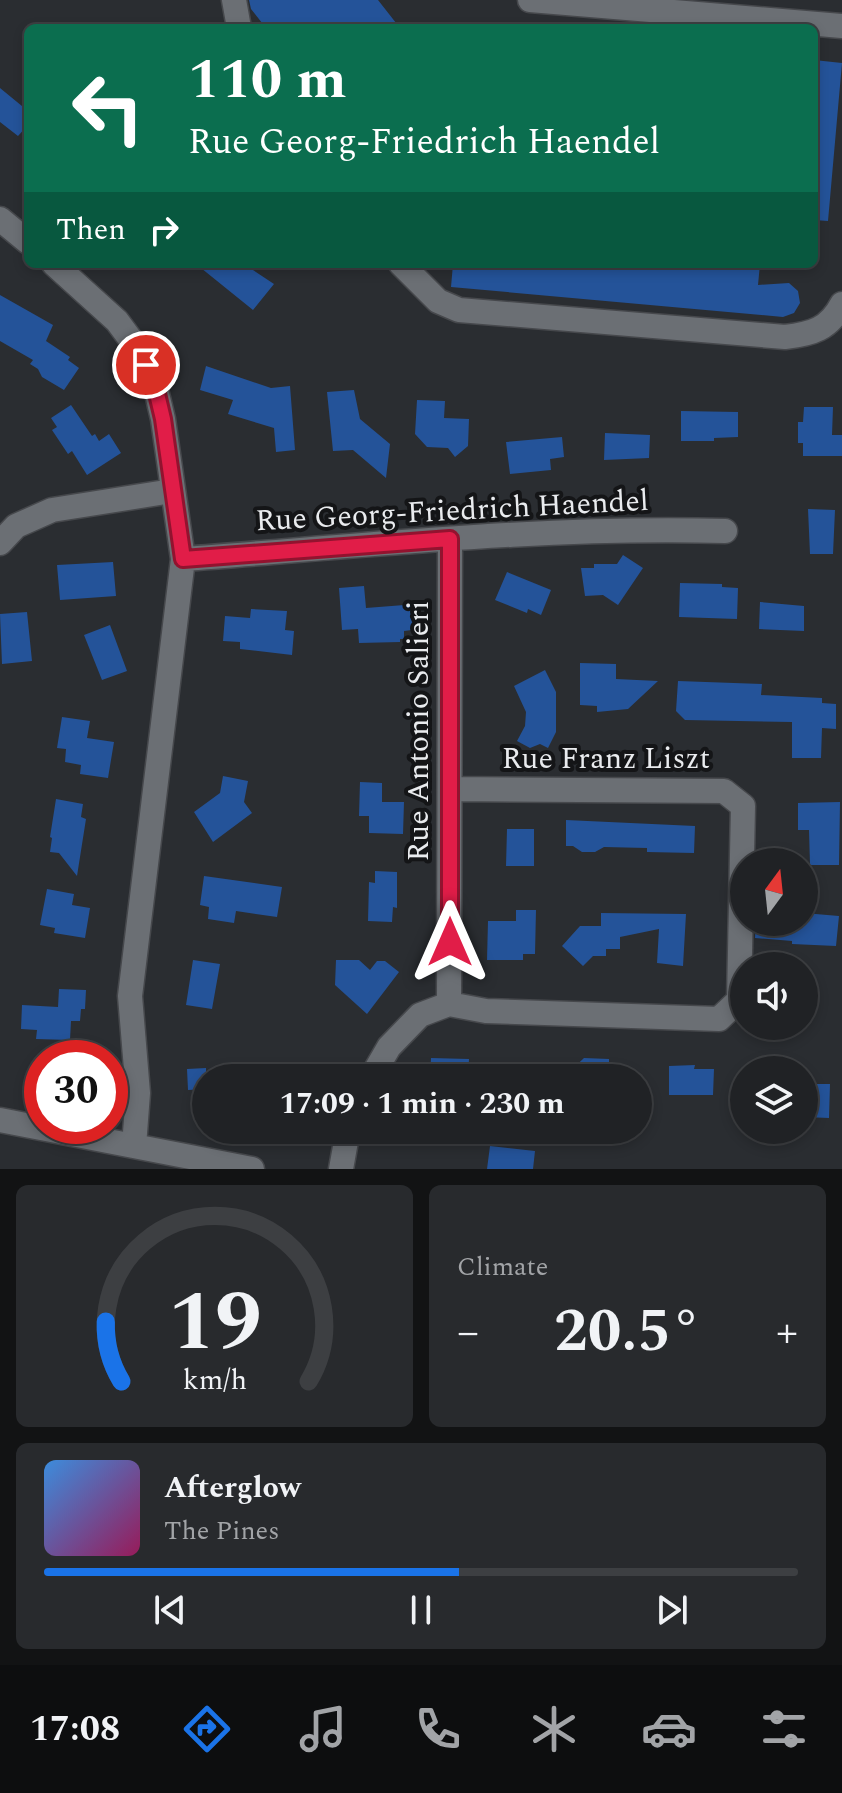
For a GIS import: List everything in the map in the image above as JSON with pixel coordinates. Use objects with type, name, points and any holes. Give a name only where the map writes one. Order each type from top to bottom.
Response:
[{"type":"street","points":[[234,0],[238,24]]},
{"type":"street","points":[[530,0],[698,8],[784,16],[842,26]]},
{"type":"street","points":[[0,219],[24,239]]},
{"type":"street","points":[[58,268],[117,321],[137,348],[154,381],[183,559],[130,996],[138,1093],[134,1146]]},
{"type":"street","points":[[405,268],[438,301],[459,310],[785,337],[810,334],[820,329],[836,315],[842,304]]},
{"type":"street","points":[[0,543],[16,526],[52,510],[172,491]]},
{"type":"street","name":"Rue Georg-Friedrich Haendel","points":[[183,559],[450,539],[652,529],[725,531]]},
{"type":"street","name":"Rue Antonio Salieri","points":[[449,1004],[450,539]]},
{"type":"street","name":"Rue Franz Liszt","points":[[449,1004],[486,1011],[719,1019],[739,1000],[743,806],[724,791],[451,789]]},
{"type":"street","points":[[379,1064],[389,1047],[420,1015],[449,1004]]},
{"type":"street","points":[[0,1120],[252,1169]]},
{"type":"street","points":[[341,1169],[345,1144]]},
{"type":"building","points":[[249,0],[378,0],[397,24],[263,24],[251,9]]},
{"type":"building","points":[[818,60],[842,63],[828,221],[818,220]]},
{"type":"building","points":[[0,88],[24,108],[24,129],[18,136],[0,122]]},
{"type":"building","points":[[201,268],[250,268],[274,284],[253,310]]},
{"type":"building","points":[[453,268],[760,268],[758,285],[789,283],[798,291],[800,303],[794,313],[783,317],[451,287]]},
{"type":"building","points":[[0,295],[53,325],[46,341],[70,357],[68,360],[79,368],[64,390],[42,377],[38,369],[30,364],[33,360],[0,341]]},
{"type":"building","points":[[206,366],[271,388],[290,386],[295,450],[276,452],[274,428],[228,414],[233,400],[200,390]]},
{"type":"building","points":[[354,390],[360,419],[390,444],[386,478],[353,450],[333,451],[327,392]]},
{"type":"building","points":[[417,400],[445,401],[444,418],[469,419],[468,446],[455,457],[448,448],[427,447],[415,434]]},
{"type":"building","points":[[71,405],[92,436],[95,434],[99,441],[109,434],[121,453],[87,475],[72,451],[68,454],[52,430],[57,427],[51,418]]},
{"type":"building","points":[[804,407],[833,407],[832,435],[842,435],[842,456],[803,456],[803,443],[798,443],[798,422],[803,422]]},
{"type":"building","points":[[681,411],[738,412],[738,437],[681,441]]},
{"type":"building","points":[[605,433],[650,435],[649,458],[604,460]]},
{"type":"building","points":[[562,437],[564,457],[550,459],[551,470],[510,474],[506,442]]},
{"type":"building","points":[[808,509],[835,510],[833,554],[810,554]]},
{"type":"building","points":[[623,555],[643,568],[618,605],[603,595],[585,596],[581,568],[594,568],[594,564],[617,564]]},
{"type":"building","points":[[113,562],[116,596],[60,600],[57,565]]},
{"type":"building","points":[[507,572],[551,590],[541,615],[528,609],[527,613],[495,600]]},
{"type":"building","points":[[680,583],[722,584],[722,587],[738,588],[737,619],[679,617]]},
{"type":"building","points":[[364,586],[366,608],[417,604],[420,629],[404,631],[404,639],[400,642],[359,643],[358,629],[342,630],[339,588]]},
{"type":"building","points":[[760,602],[804,606],[804,631],[759,629]]},
{"type":"building","points":[[251,609],[287,611],[285,630],[294,631],[292,655],[240,649],[240,642],[223,641],[225,616],[250,618]]},
{"type":"building","points":[[27,612],[32,661],[2,664],[0,614]]},
{"type":"building","points":[[110,625],[127,671],[102,680],[84,635]]},
{"type":"building","points":[[580,663],[616,664],[616,679],[658,681],[628,709],[597,712],[597,706],[580,705]]},
{"type":"building","points":[[545,670],[556,692],[556,732],[548,748],[540,744],[530,748],[517,741],[525,726],[526,712],[514,686]]},
{"type":"building","points":[[678,681],[762,684],[761,695],[822,698],[822,703],[836,704],[836,729],[822,728],[821,758],[792,758],[792,722],[685,720],[676,711]]},
{"type":"building","points":[[62,717],[90,721],[87,738],[114,742],[108,778],[80,774],[81,765],[65,762],[66,749],[57,748]]},
{"type":"building","points":[[223,776],[248,781],[244,802],[252,813],[213,842],[194,812],[220,793]]},
{"type":"building","points":[[360,782],[382,783],[382,802],[404,802],[403,834],[369,833],[369,816],[359,816]]},
{"type":"building","points":[[56,799],[83,804],[81,817],[86,819],[77,876],[59,853],[50,852]]},
{"type":"building","points":[[840,802],[839,865],[818,865],[818,848],[810,848],[809,830],[798,830],[798,803]]},
{"type":"building","points":[[566,820],[695,826],[694,853],[604,847],[595,852],[582,852],[573,846],[566,846]]},
{"type":"building","points":[[507,829],[534,829],[534,866],[506,866]]},
{"type":"building","points":[[375,871],[397,872],[397,908],[393,907],[392,922],[368,921],[369,882],[375,883]]},
{"type":"building","points":[[204,876],[282,887],[277,917],[236,911],[234,923],[208,919],[209,907],[200,905]]},
{"type":"building","points":[[47,889],[74,894],[72,905],[90,908],[85,938],[54,933],[55,928],[40,925]]},
{"type":"building","points":[[516,910],[536,910],[535,954],[523,954],[523,960],[487,960],[488,921],[516,921]]},
{"type":"building","points":[[601,913],[686,914],[683,966],[657,963],[659,929],[620,937],[620,949],[606,949],[606,956],[593,956],[583,966],[562,946],[580,926],[601,926]]},
{"type":"building","points":[[818,914],[839,916],[836,946],[755,938],[818,936]]},
{"type":"building","points":[[193,960],[220,964],[212,1009],[186,1005]]},
{"type":"building","points":[[336,960],[359,960],[370,970],[377,961],[385,961],[399,972],[367,1014],[335,985]]},
{"type":"building","points":[[59,989],[86,990],[85,1009],[81,1009],[80,1021],[71,1021],[70,1040],[36,1039],[37,1030],[21,1029],[22,1005],[58,1007]]},
{"type":"building","points":[[431,1058],[469,1059],[469,1064],[431,1064]]},
{"type":"building","points":[[584,1058],[609,1059],[609,1064],[578,1064]]},
{"type":"building","points":[[695,1065],[694,1069],[714,1069],[713,1095],[669,1095],[669,1066]]},
{"type":"building","points":[[187,1069],[192,1069],[192,1090],[188,1090]]},
{"type":"building","points":[[818,1084],[830,1084],[829,1118],[818,1118]]},
{"type":"building","points":[[490,1146],[535,1151],[533,1169],[487,1169]]},
{"type":"route","points":[[146,365],[154,381],[163,419],[183,559],[450,539],[450,942]]}]
